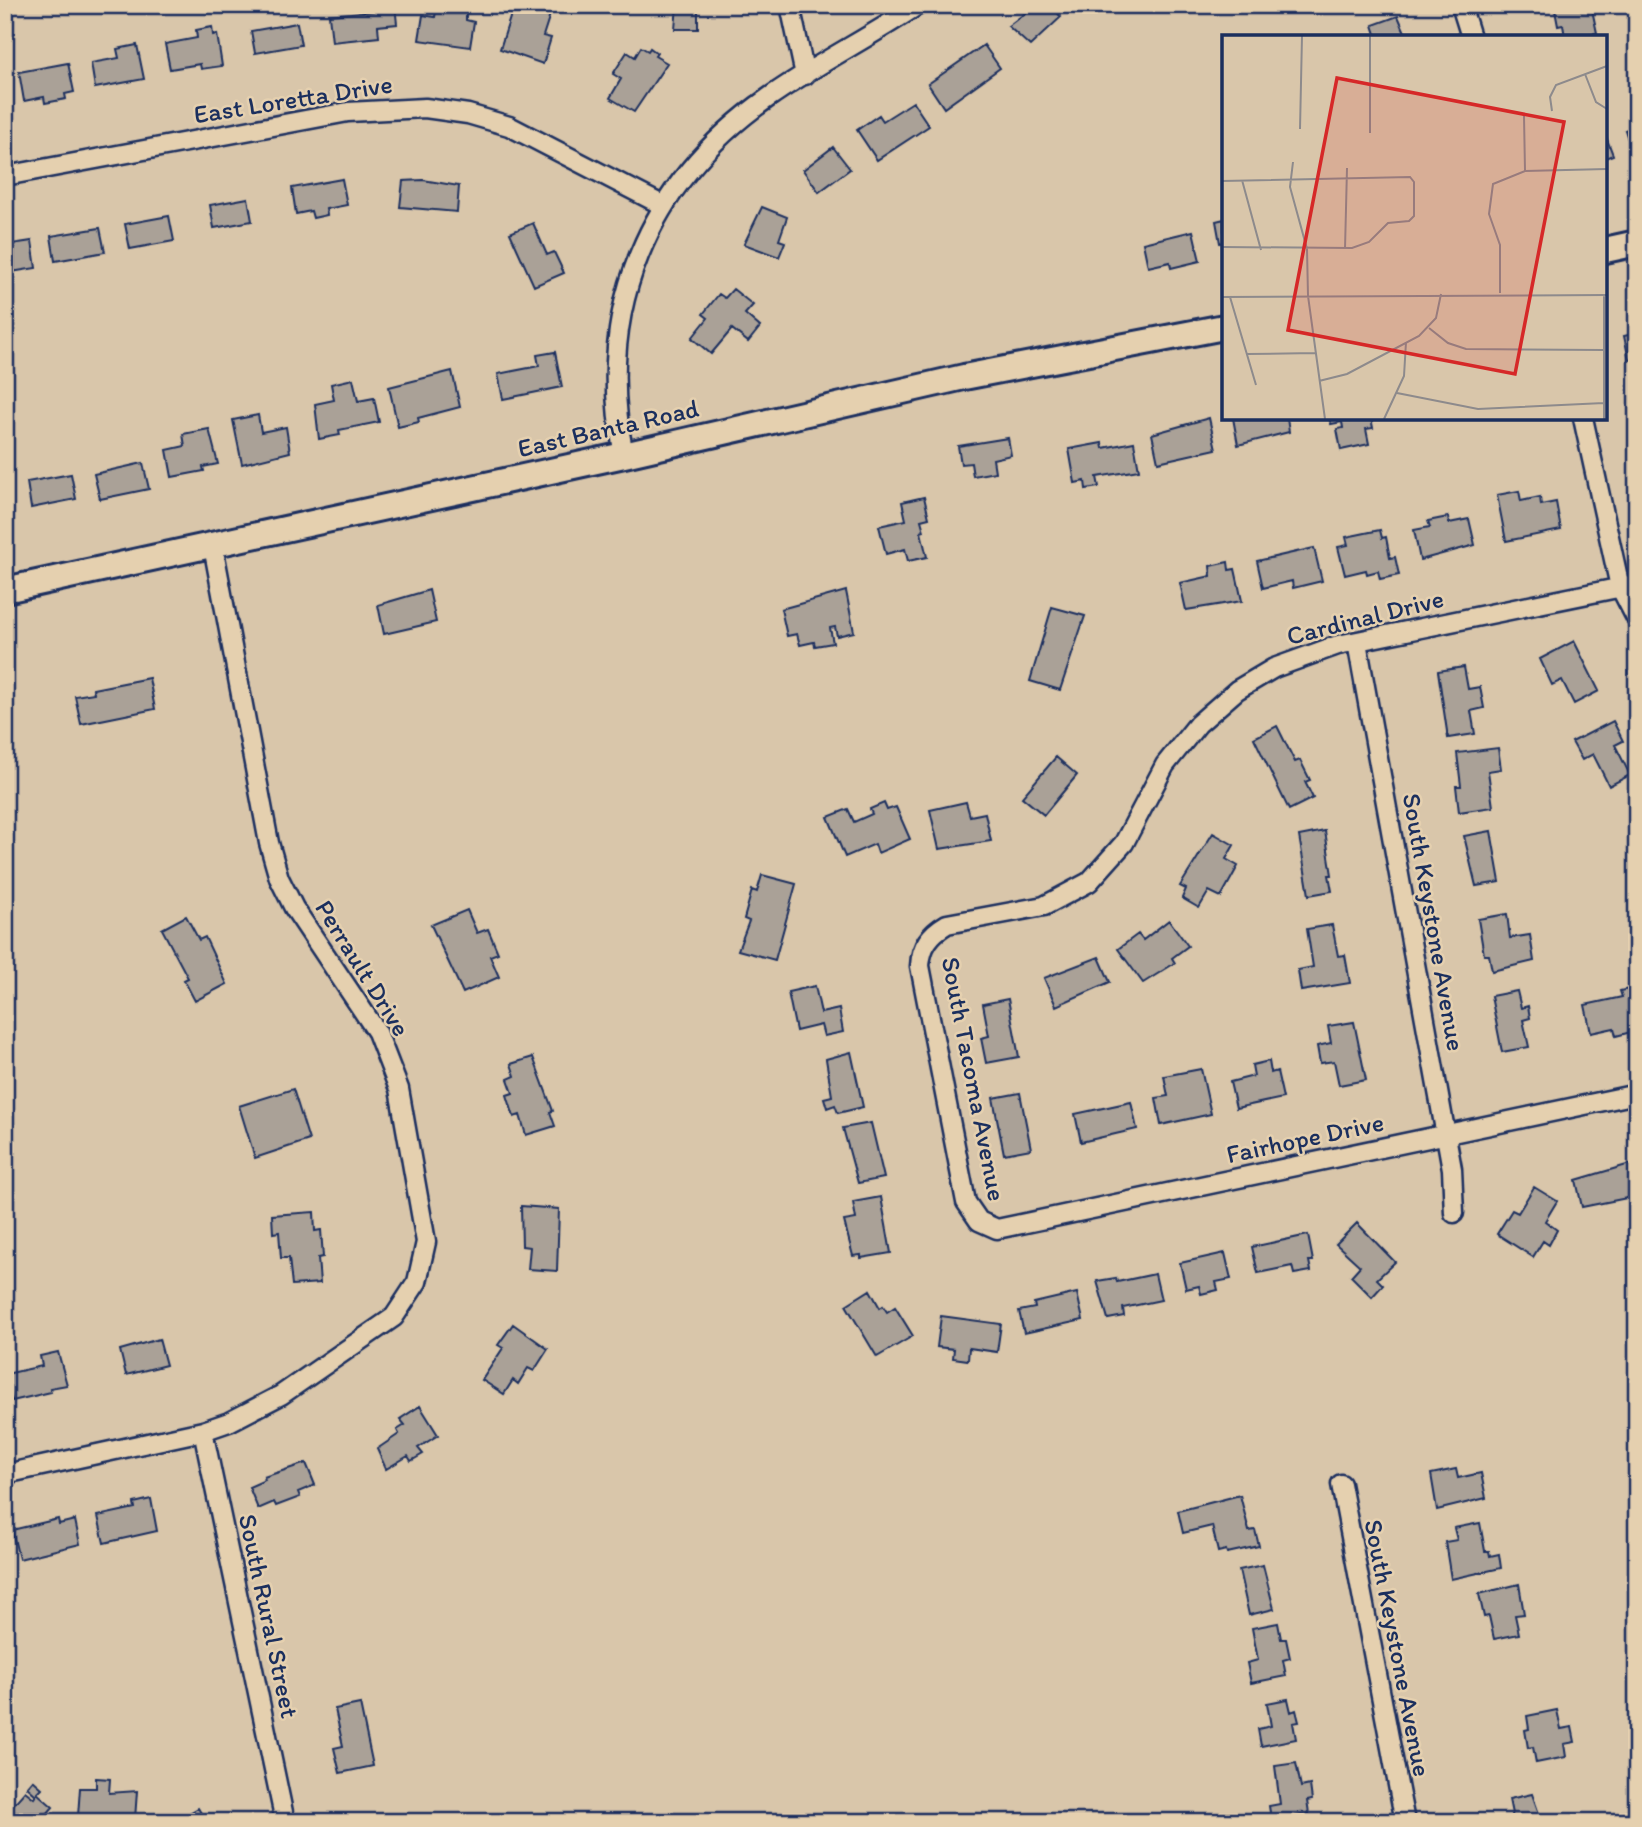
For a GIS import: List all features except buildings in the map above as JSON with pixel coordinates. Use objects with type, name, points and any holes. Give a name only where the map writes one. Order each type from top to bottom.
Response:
[{"type":"street","points":[[790,5],[805,75]]},
{"type":"street","points":[[624,455],[615,400],[617,331],[634,265],[664,206],[695,165],[723,135],[768,97],[918,5]]},
{"type":"street","points":[[1461,5],[1470,35]]},
{"type":"street","name":"East Loretta Drive","points":[[5,176],[348,112],[425,108],[468,114],[509,125],[664,206]]},
{"type":"street","points":[[1607,250],[1637,243]]},
{"type":"street","name":"East Banta Road","points":[[5,590],[624,455],[964,377],[1222,327]]},
{"type":"street","points":[[1584,420],[1637,620]]},
{"type":"street","name":"Perrault Drive","points":[[203,1431],[270,1401],[394,1317],[417,1282],[426,1242],[403,1107],[388,1056],[359,1002],[295,908],[277,869],[213,546]]},
{"type":"street","name":"Cardinal Drive","points":[[927,941],[947,925],[1044,906],[1089,882],[1114,858],[1165,765],[1198,724],[1237,690],[1274,668],[1322,650],[1629,586]]},
{"type":"street","name":"South Keystone Avenue","points":[[1357,642],[1454,1179],[1454,1213]]},
{"type":"street","name":"South Tacoma Avenue","points":[[927,941],[922,951],[920,968],[965,1197],[972,1214],[985,1224]]},
{"type":"street","name":"Fairhope Drive","points":[[985,1224],[1002,1229],[1637,1094]]},
{"type":"street","points":[[5,1474],[203,1431]]},
{"type":"street","name":"South Rural Street","points":[[203,1431],[283,1812]]},
{"type":"street","name":"South Keystone Avenue","points":[[1340,1484],[1405,1822]]}]
